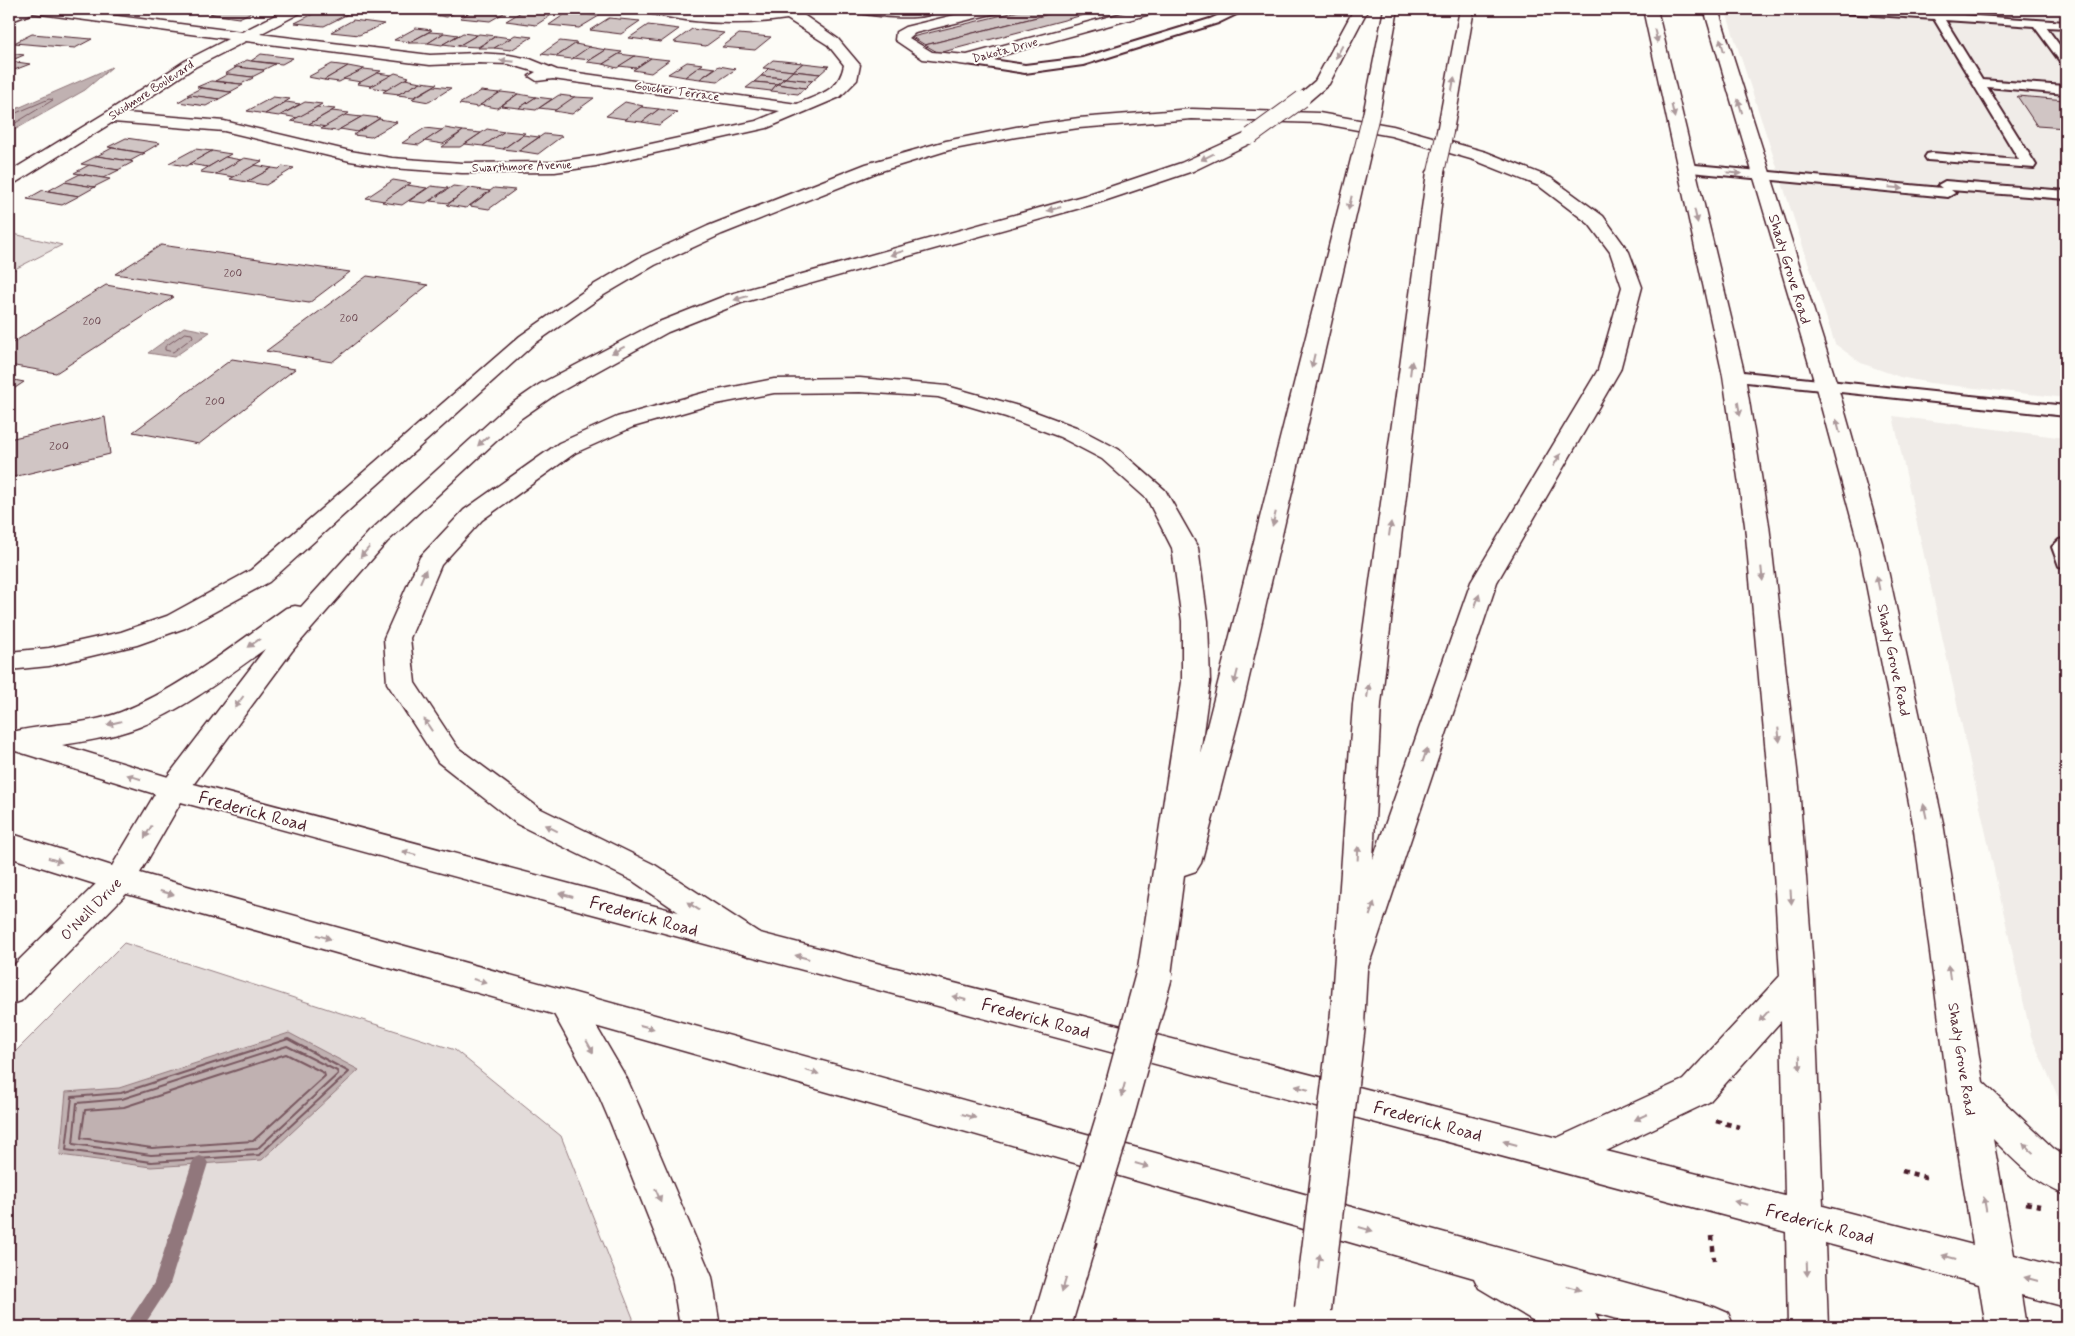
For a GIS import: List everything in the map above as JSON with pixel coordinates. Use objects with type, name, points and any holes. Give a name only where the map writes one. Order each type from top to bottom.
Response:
[{"type":"main road","points":[[9,18],[32,9]]},
{"type":"main road","name":"Goucher Terrace","points":[[32,9],[430,60],[476,58],[516,62],[534,65],[553,74]]},
{"type":"main road","name":"Skidmore Boulevard","points":[[9,179],[110,117],[190,64],[243,35],[297,9]]},
{"type":"main road","points":[[650,9],[676,15],[723,20],[789,12]]},
{"type":"main road","points":[[861,9],[874,13],[905,13],[932,9]]},
{"type":"main road","name":"Dakota Drive","points":[[995,9],[910,30],[901,35],[902,40],[928,56],[967,60],[1152,9]]},
{"type":"main road","points":[[12,740],[65,735],[129,720],[177,695],[220,668],[336,584],[378,537],[512,414],[602,358],[661,328],[734,299],[965,232],[1092,199],[1187,167],[1251,136],[1321,84],[1361,9]]},
{"type":"main road","points":[[1051,1327],[1117,1110],[1230,699],[1371,115],[1391,9]]},
{"type":"main road","points":[[1312,1318],[1347,1024],[1366,704],[1436,172],[1467,9]]},
{"type":"main road","points":[[1650,9],[1734,376],[1757,525],[1784,787],[1797,980],[1808,1327]]},
{"type":"main road","name":"Shady Grove Road","points":[[1711,9],[1826,384],[1870,543],[1928,823],[1966,1089],[2006,1327]]},
{"type":"main road","name":"Swarthmore Avenue","points":[[110,117],[224,126],[322,150],[392,163],[462,168],[526,168],[555,167],[596,161],[662,144],[761,125],[834,94],[849,80],[852,65],[848,57],[833,42],[789,12]]},
{"type":"main road","name":"Goucher Terrace","points":[[430,60],[459,70],[483,74]]},
{"type":"main road","name":"Goucher Terrace","points":[[514,76],[553,74],[801,109]]},
{"type":"main road","points":[[9,661],[49,657],[135,636],[176,622],[260,576],[527,340],[597,291],[648,261],[715,230],[872,168],[946,146],[1016,132],[1079,124],[1192,114],[1319,118],[1393,131],[1480,156],[1545,182],[1596,220],[1619,252],[1632,286],[1609,370],[1484,582],[1350,971]]},
{"type":"main road","points":[[749,943],[644,873],[528,816],[448,755],[401,683],[397,638],[429,562],[473,515],[566,448],[625,422],[703,400],[774,386],[860,385],[938,391],[1014,412],[1068,432],[1110,454],[1157,495],[1185,548],[1195,621],[1196,682],[1154,976]]},
{"type":"main road","name":"O'Neill Drive","points":[[9,991],[120,880],[172,789],[282,645],[336,584]]},
{"type":"main road","name":"Frederick Road","points":[[12,740],[172,789],[749,943],[2066,1288]]},
{"type":"main road","points":[[9,846],[120,880],[566,1005],[785,1064],[1714,1327]]},
{"type":"main road","points":[[1557,1156],[1696,1091],[1797,980]]},
{"type":"main road","points":[[566,1005],[614,1090],[629,1124],[692,1276],[700,1327]]},
{"type":"main road","points":[[1966,1089],[2041,1160],[2066,1178]]},
{"type":"main road","points":[[1460,1256],[1582,1327]]},
{"type":"lane","points":[[967,60],[1025,69],[1083,61],[1214,21],[1242,9]]},
{"type":"lane","points":[[1830,9],[2066,25]]},
{"type":"lane","points":[[1932,157],[2029,165],[1937,16]]},
{"type":"lane","points":[[2037,23],[2066,62]]},
{"type":"lane","points":[[1978,83],[2066,90]]},
{"type":"lane","points":[[1684,162],[1759,170],[2066,195]]},
{"type":"lane","points":[[1734,376],[1826,384],[2066,411]]},
{"type":"lane","points":[[2066,544],[2062,547],[2066,562]]},
{"type":"path","points":[[1713,1120],[1739,1127]]},
{"type":"path","points":[[1902,1171],[1929,1178]]},
{"type":"path","points":[[1712,1236],[1714,1260]]},
{"type":"shaded area","points":[[1725,9],[2066,9],[2066,398],[1930,383],[1900,377],[1861,363],[1835,344]]},
{"type":"shaded area","points":[[9,233],[62,245],[9,272]]},
{"type":"shaded area","points":[[1893,416],[2066,438],[2066,1115],[2031,1036]]},
{"type":"shaded area","points":[[124,943],[455,1050],[561,1136],[633,1318],[632,1327],[9,1327],[9,1058]]},
{"type":"water","points":[[112,67],[85,90],[9,133],[9,112]]},
{"type":"water","points":[[184,327],[210,332],[174,357],[148,353]]},
{"type":"water","points":[[289,1033],[359,1070],[262,1160],[151,1167],[60,1155],[66,1092],[119,1088]]},
{"type":"building","points":[[222,9],[258,9],[239,18],[210,14]]},
{"type":"building","points":[[426,9],[461,9],[447,17],[417,13]]},
{"type":"building","points":[[475,9],[511,9],[490,21],[460,18]]},
{"type":"building","points":[[526,9],[556,12],[536,25],[506,21]]},
{"type":"building","points":[[1027,9],[1069,9],[925,45],[912,37]]},
{"type":"building","points":[[1069,9],[1106,9],[939,53],[925,45]]},
{"type":"building","points":[[319,11],[348,14],[324,26],[295,23]]},
{"type":"building","points":[[568,12],[599,16],[579,28],[549,25]]},
{"type":"building","points":[[609,18],[640,21],[621,34],[590,30]]},
{"type":"building","points":[[353,20],[384,24],[359,35],[331,32]]},
{"type":"building","points":[[648,25],[679,29],[661,42],[629,38]]},
{"type":"building","points":[[416,28],[432,30],[410,42],[394,40]]},
{"type":"building","points":[[692,29],[724,33],[706,46],[674,42]]},
{"type":"building","points":[[429,32],[444,33],[428,43],[408,43]]},
{"type":"building","points":[[444,33],[458,35],[442,45],[428,43]]},
{"type":"building","points":[[463,33],[477,35],[458,46],[443,44]]},
{"type":"building","points":[[32,34],[92,39],[75,48],[14,43]]},
{"type":"building","points":[[479,34],[496,36],[478,47],[458,46]]},
{"type":"building","points":[[739,34],[771,37],[755,50],[722,47]]},
{"type":"building","points":[[515,35],[532,37],[511,50],[494,48]]},
{"type":"building","points":[[496,36],[511,38],[494,48],[478,48]]},
{"type":"building","points":[[560,41],[577,43],[557,56],[541,54]]},
{"type":"building","points":[[575,44],[591,47],[572,59],[556,57]]},
{"type":"building","points":[[589,47],[606,50],[590,60],[573,58]]},
{"type":"building","points":[[606,50],[622,52],[603,64],[587,62]]},
{"type":"building","points":[[9,53],[24,55],[10,61],[30,64],[9,72]]},
{"type":"building","points":[[261,54],[293,58],[282,64],[251,61]]},
{"type":"building","points":[[619,54],[635,56],[617,68],[603,64]]},
{"type":"building","points":[[635,56],[651,58],[636,68],[619,66]]},
{"type":"building","points":[[651,58],[669,60],[651,73],[633,70]]},
{"type":"building","points":[[247,60],[275,64],[263,70],[234,67]]},
{"type":"building","points":[[773,60],[803,63],[793,71],[763,68]]},
{"type":"building","points":[[687,62],[703,64],[685,77],[668,74]]},
{"type":"building","points":[[803,63],[829,66],[820,74],[793,71]]},
{"type":"building","points":[[332,64],[348,66],[324,80],[308,77]]},
{"type":"building","points":[[348,66],[364,69],[339,82],[324,80]]},
{"type":"building","points":[[700,66],[715,68],[700,79],[685,77]]},
{"type":"building","points":[[719,66],[736,69],[718,81],[700,79]]},
{"type":"building","points":[[237,67],[264,71],[252,77],[225,74]]},
{"type":"building","points":[[769,68],[793,71],[785,78],[761,76]]},
{"type":"building","points":[[364,69],[381,71],[361,82],[343,79]]},
{"type":"building","points":[[793,71],[820,74],[812,81],[785,78]]},
{"type":"building","points":[[377,73],[392,75],[372,86],[357,84]]},
{"type":"building","points":[[395,73],[409,77],[387,90],[370,87]]},
{"type":"building","points":[[228,74],[253,78],[241,84],[215,81]]},
{"type":"building","points":[[761,76],[785,78],[777,84],[754,82]]},
{"type":"building","points":[[785,78],[812,81],[805,88],[777,84]]},
{"type":"building","points":[[405,79],[421,82],[399,94],[383,92]]},
{"type":"building","points":[[211,81],[243,85],[230,92],[197,87]]},
{"type":"building","points":[[421,82],[437,84],[414,97],[397,95]]},
{"type":"building","points":[[754,82],[777,84],[771,91],[746,88]]},
{"type":"building","points":[[777,84],[805,88],[798,94],[771,91]]},
{"type":"building","points":[[434,86],[451,88],[429,102],[412,99]]},
{"type":"building","points":[[201,88],[232,92],[219,99],[187,95]]},
{"type":"building","points":[[481,91],[499,93],[478,107],[459,104]]},
{"type":"building","points":[[501,92],[518,94],[497,108],[480,105]]},
{"type":"building","points":[[518,94],[536,97],[519,108],[501,106]]},
{"type":"building","points":[[190,95],[219,99],[206,106],[178,102]]},
{"type":"building","points":[[559,95],[575,97],[556,110],[539,108]]},
{"type":"building","points":[[2017,96],[2066,100],[2066,128],[2037,126]]},
{"type":"building","points":[[273,97],[290,99],[265,114],[247,111]]},
{"type":"building","points":[[536,97],[552,99],[536,110],[519,108]]},
{"type":"building","points":[[574,97],[594,98],[572,114],[554,111]]},
{"type":"building","points":[[286,102],[300,104],[279,116],[265,114]]},
{"type":"building","points":[[305,102],[322,104],[298,118],[281,115]]},
{"type":"building","points":[[625,102],[643,106],[625,119],[606,116]]},
{"type":"building","points":[[317,107],[335,109],[309,124],[291,121]]},
{"type":"building","points":[[641,107],[659,109],[642,122],[624,120]]},
{"type":"building","points":[[659,109],[677,112],[659,125],[642,122]]},
{"type":"building","points":[[332,111],[349,113],[326,127],[309,124]]},
{"type":"building","points":[[345,115],[361,117],[337,131],[321,129]]},
{"type":"building","points":[[363,116],[380,118],[358,132],[340,129]]},
{"type":"building","points":[[379,119],[397,122],[371,137],[353,135]]},
{"type":"building","points":[[425,128],[442,130],[419,145],[402,143]]},
{"type":"building","points":[[445,128],[463,131],[443,144],[425,141]]},
{"type":"building","points":[[487,129],[504,132],[483,146],[465,144]]},
{"type":"building","points":[[463,131],[481,133],[460,147],[442,147]]},
{"type":"building","points":[[505,131],[525,133],[503,149],[483,146]]},
{"type":"building","points":[[544,134],[562,136],[538,154],[519,151]]},
{"type":"building","points":[[523,135],[539,137],[519,151],[503,149]]},
{"type":"building","points":[[126,138],[160,143],[143,153],[108,147]]},
{"type":"building","points":[[112,148],[145,153],[130,161],[97,156]]},
{"type":"building","points":[[195,149],[212,151],[186,166],[169,163]]},
{"type":"building","points":[[212,151],[231,154],[208,167],[189,164]]},
{"type":"building","points":[[97,156],[133,162],[118,170],[81,164]]},
{"type":"building","points":[[225,157],[241,160],[216,174],[200,172]]},
{"type":"building","points":[[244,158],[262,161],[234,177],[216,174]]},
{"type":"building","points":[[89,165],[119,170],[103,178],[74,173]]},
{"type":"building","points":[[255,165],[272,168],[247,182],[230,179]]},
{"type":"building","points":[[282,166],[294,168],[266,185],[247,182],[272,168],[279,169]]},
{"type":"building","points":[[80,174],[110,179],[94,187],[64,182]]},
{"type":"building","points":[[393,180],[411,183],[384,201],[366,198]]},
{"type":"building","points":[[64,182],[95,187],[79,196],[48,191]]},
{"type":"building","points":[[407,185],[427,188],[402,205],[382,202]]},
{"type":"building","points":[[431,186],[448,188],[426,203],[409,201]]},
{"type":"building","points":[[453,186],[470,188],[449,203],[430,201]]},
{"type":"building","points":[[470,188],[490,191],[466,208],[447,205]]},
{"type":"building","points":[[494,188],[515,190],[489,209],[470,206]]},
{"type":"building","points":[[43,190],[79,196],[62,205],[27,199]]},
{"type":"building","points":[[161,245],[350,272],[309,303],[115,274]]},
{"type":"building","points":[[367,276],[428,285],[332,362],[266,351]]},
{"type":"building","points":[[106,285],[174,297],[56,373],[9,365],[9,345]]},
{"type":"building","points":[[232,359],[295,369],[199,444],[133,432]]},
{"type":"building","points":[[9,379],[24,382],[9,392]]},
{"type":"building","points":[[105,417],[110,454],[9,478],[9,439]]},
{"type":"waterway","points":[[133,1327],[161,1287],[200,1163]]}]
